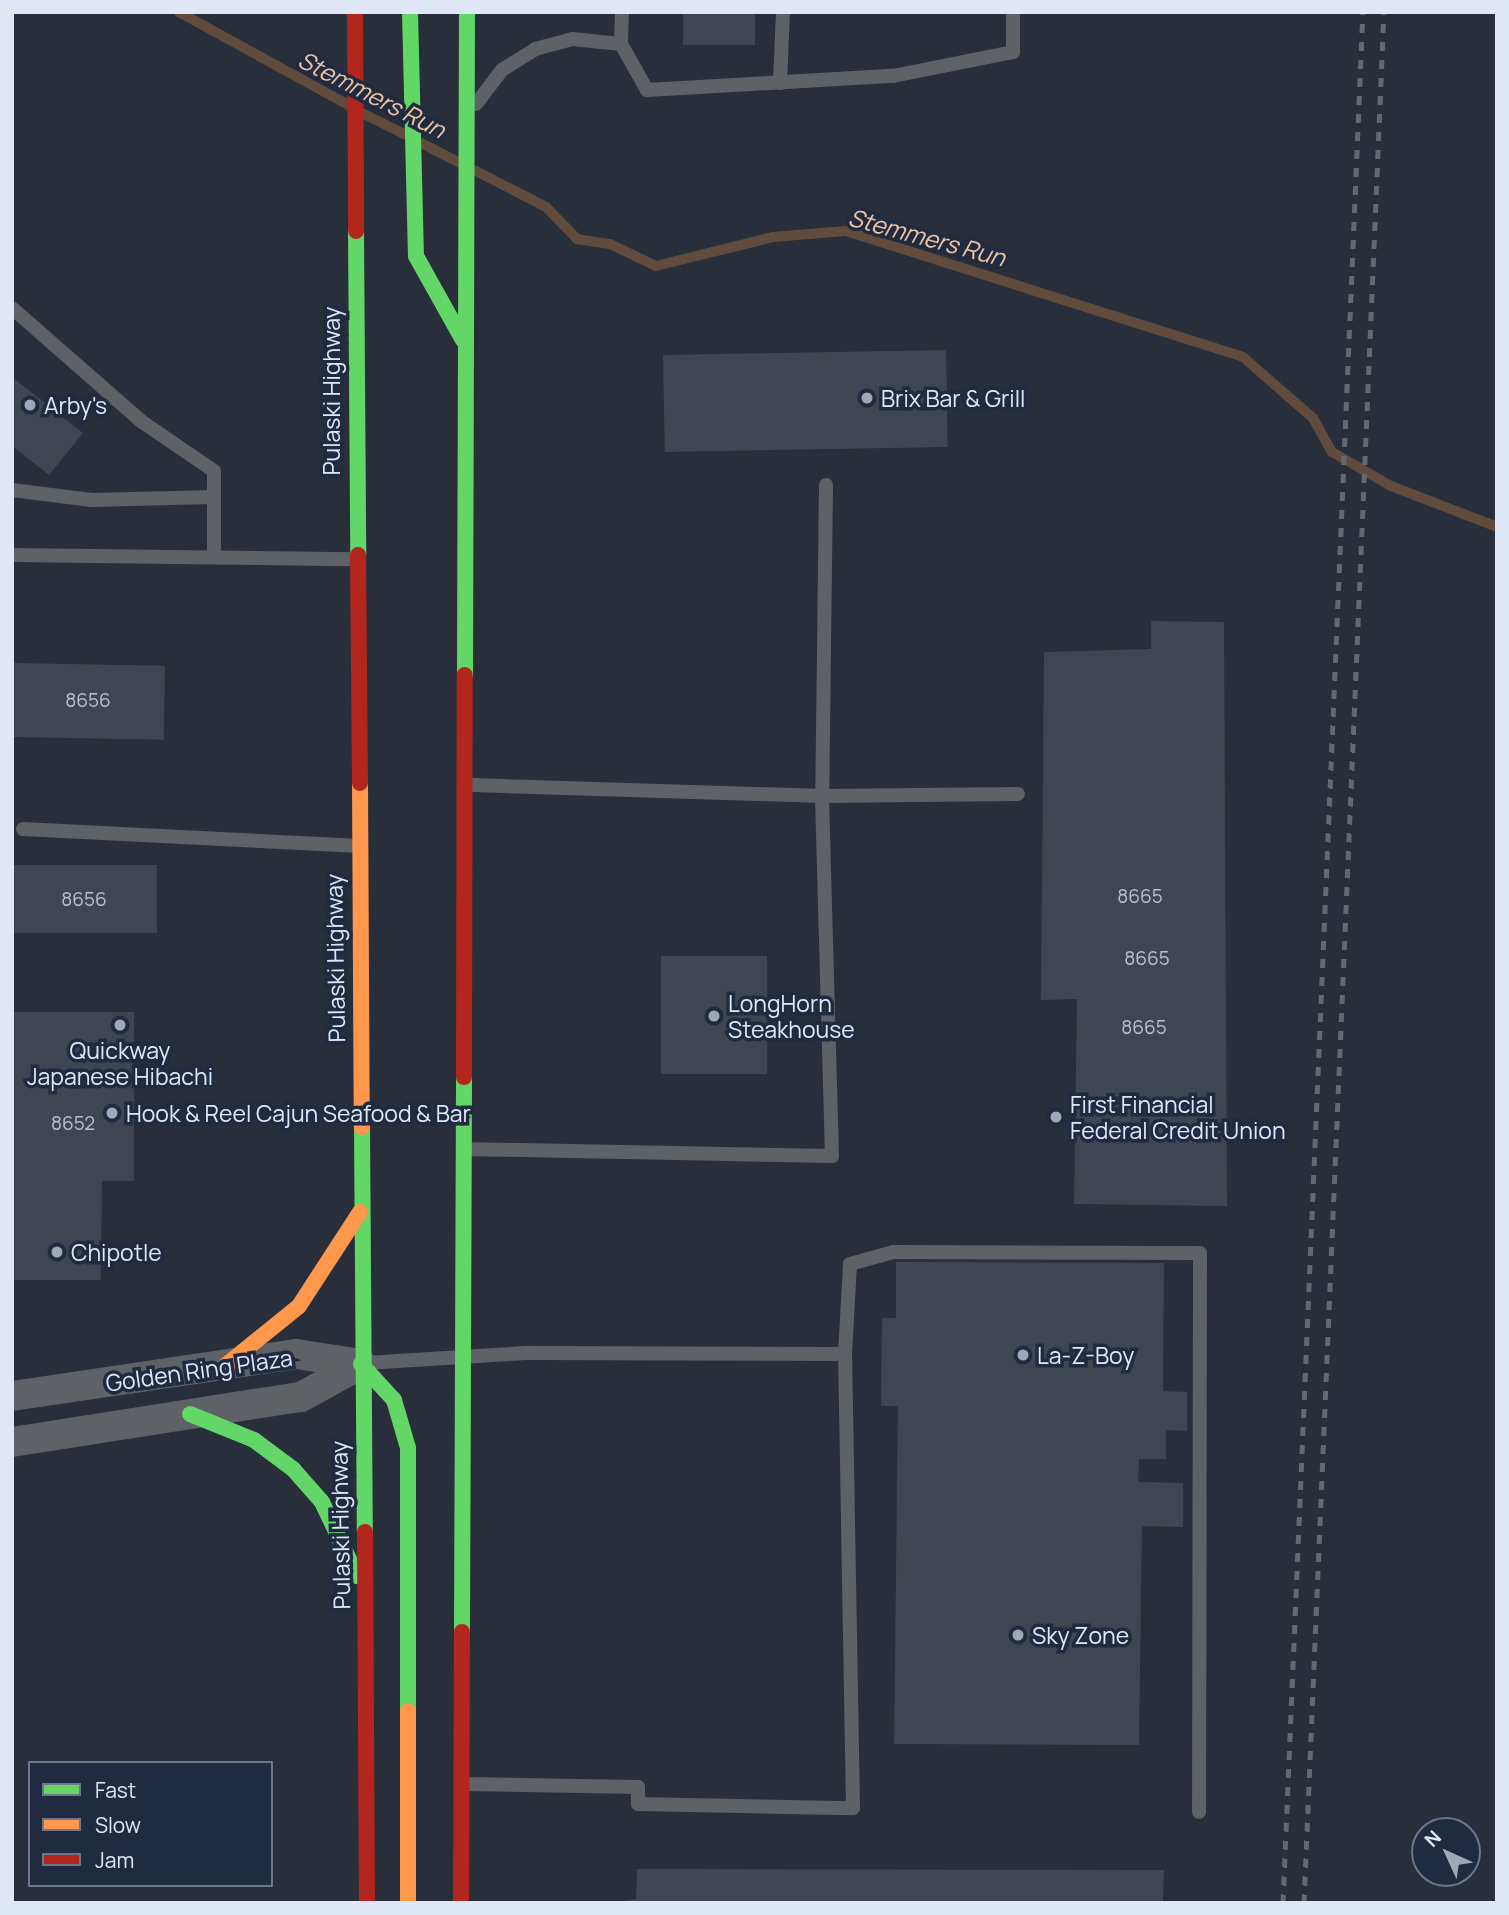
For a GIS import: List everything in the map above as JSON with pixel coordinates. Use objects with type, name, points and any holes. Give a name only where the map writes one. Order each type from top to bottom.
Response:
[{"type":"highway","name":"Pulaski Highway","points":[[355,12],[354,559],[367,1903]]},
{"type":"highway","points":[[410,12],[416,256],[464,342]]},
{"type":"highway","points":[[461,1903],[467,12]]},
{"type":"highway","points":[[225,1366],[299,1306],[361,1210]]},
{"type":"highway","points":[[361,1363],[394,1400],[408,1448],[408,1903]]},
{"type":"highway","points":[[190,1414],[254,1440],[293,1469],[322,1502],[364,1592]]},
{"type":"street","name":"Golden Ring Plaza","points":[[12,1396],[296,1354],[361,1363]]},
{"type":"street","name":"Golden Ring Plaza","points":[[12,1442],[301,1397],[361,1363]]},
{"type":"lane","points":[[622,12],[621,44],[647,90],[892,76],[1013,52],[1013,12]]},
{"type":"lane","points":[[780,83],[783,12]]},
{"type":"lane","points":[[466,116],[502,70],[535,49],[572,39],[621,44]]},
{"type":"lane","points":[[12,308],[142,421],[214,471],[214,557]]},
{"type":"lane","points":[[462,1149],[832,1156],[822,796],[826,485]]},
{"type":"lane","points":[[12,491],[91,500],[214,497]]},
{"type":"lane","points":[[12,555],[354,559]]},
{"type":"lane","points":[[463,785],[822,796],[1018,794]]},
{"type":"lane","points":[[23,830],[356,846]]},
{"type":"lane","points":[[461,1784],[638,1787],[638,1804],[853,1808],[845,1354],[850,1264],[893,1252],[1200,1253],[1199,1812]]},
{"type":"lane","points":[[361,1363],[462,1357],[845,1354]]},
{"type":"building","points":[[683,12],[755,12],[755,45],[683,45]]},
{"type":"building","points":[[946,350],[948,447],[665,452],[663,355]]},
{"type":"building","name":"Arby's","points":[[12,377],[83,433],[49,475],[12,446]]},
{"type":"building","points":[[1151,621],[1224,622],[1227,1206],[1074,1204],[1077,999],[1041,1000],[1044,652],[1151,649]]},
{"type":"building","points":[[12,663],[165,666],[164,740],[12,737]]},
{"type":"building","points":[[12,865],[157,865],[157,933],[12,933]]},
{"type":"building","name":"LongHorn Steakhouse","points":[[661,956],[767,956],[767,1074],[661,1074]]},
{"type":"building","points":[[12,1012],[134,1012],[134,1181],[102,1181],[101,1280],[12,1280]]},
{"type":"building","points":[[896,1262],[1164,1263],[1163,1391],[1187,1392],[1187,1431],[1166,1430],[1166,1459],[1139,1459],[1138,1482],[1183,1483],[1183,1527],[1142,1526],[1139,1745],[894,1744],[898,1406],[881,1406],[882,1318],[896,1318]]},
{"type":"building","points":[[637,1869],[1164,1870],[1163,1903],[611,1903],[636,1899]]},
{"type":"waterway","name":"Stemmers Run","points":[[179,12],[348,105]]},
{"type":"waterway","name":"Stemmers Run","points":[[362,113],[404,134]]},
{"type":"waterway","name":"Stemmers Run","points":[[421,143],[460,163]]},
{"type":"waterway","name":"Stemmers Run","points":[[474,170],[546,207],[577,239],[610,244],[656,266],[773,237],[846,231],[1243,357],[1313,418],[1332,452],[1391,486],[1497,527]]},
{"type":"railway","points":[[1283,1903],[1363,12]]},
{"type":"railway","points":[[1304,1903],[1384,12]]},
{"type":"traffic: fast","points":[[410,12],[416,256],[463,340]]},
{"type":"traffic: fast","points":[[465,675],[467,12]]},
{"type":"traffic: fast","points":[[356,231],[358,555]]},
{"type":"traffic: fast","points":[[462,1632],[464,1077]]},
{"type":"traffic: fast","points":[[362,1127],[365,1532]]},
{"type":"traffic: fast","points":[[361,1364],[394,1400],[408,1448],[408,1711]]},
{"type":"traffic: fast","points":[[190,1414],[254,1440],[293,1469],[322,1502],[357,1576]]},
{"type":"traffic: slow","points":[[360,783],[362,1127]]},
{"type":"traffic: slow","points":[[225,1366],[299,1306],[360,1212]]},
{"type":"traffic: slow","points":[[408,1711],[408,1903]]},
{"type":"traffic: jam","points":[[355,12],[356,231]]},
{"type":"traffic: jam","points":[[358,555],[360,783]]},
{"type":"traffic: jam","points":[[464,1077],[465,675]]},
{"type":"traffic: jam","points":[[365,1532],[367,1903]]},
{"type":"traffic: jam","points":[[461,1903],[462,1632]]},
{"type":"place","name":"Brix Bar & Grill","points":[[867,398]]},
{"type":"place","name":"Arby's","points":[[30,405]]},
{"type":"place","name":"LongHorn Steakhouse","points":[[714,1016]]},
{"type":"place","name":"Quickway Japanese Hibachi","points":[[120,1025]]},
{"type":"place","name":"Hook & Reel Cajun Seafood & Bar","points":[[112,1113]]},
{"type":"place","name":"First Financial Federal Credit Union","points":[[1056,1117]]},
{"type":"place","name":"Chipotle","points":[[57,1252]]},
{"type":"place","name":"La-Z-Boy","points":[[1023,1355]]},
{"type":"place","name":"Sky Zone","points":[[1018,1635]]}]
